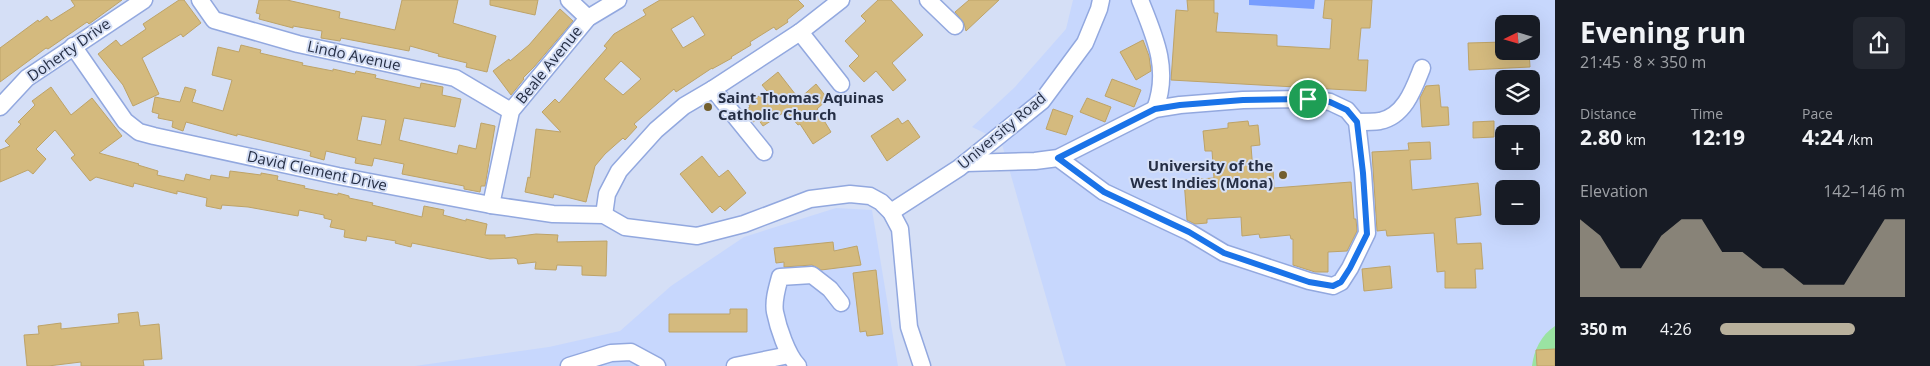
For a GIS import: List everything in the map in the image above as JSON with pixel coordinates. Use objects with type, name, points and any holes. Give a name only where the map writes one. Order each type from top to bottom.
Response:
[{"type":"street","name":"Doherty Drive","points":[[0,107],[27,78],[144,0]]},
{"type":"street","name":"Lindo Avenue","points":[[200,0],[214,20],[298,44],[455,78],[511,111]]},
{"type":"street","points":[[569,0],[588,18]]},
{"type":"street","name":"Beale Avenue","points":[[491,205],[511,111],[588,18],[618,0]]},
{"type":"street","points":[[841,0],[800,32],[684,106],[656,130],[619,171],[607,194],[604,215],[625,227],[698,236],[744,224],[810,199],[850,194],[870,196],[881,202],[890,212],[900,229],[909,327],[922,366]]},
{"type":"street","points":[[928,0],[955,26]]},
{"type":"street","name":"University Road","points":[[890,212],[965,163],[1042,101],[1085,43],[1101,0]]},
{"type":"street","points":[[1140,0],[1160,53],[1162,73],[1160,95],[1155,109]]},
{"type":"street","points":[[800,32],[841,84]]},
{"type":"street","name":"David Clement Drive","points":[[73,46],[125,121],[139,132],[338,176],[491,205],[553,214],[604,215]]},
{"type":"street","points":[[1357,122],[1382,120],[1401,110],[1422,68]]},
{"type":"street","points":[[713,89],[764,152]]},
{"type":"street","points":[[965,163],[1035,161],[1058,158],[1155,109],[1243,100],[1308,99],[1330,102],[1347,110],[1357,122],[1367,234],[1341,282],[1333,286],[1309,282],[1224,253],[1189,232],[1104,192],[1058,158]]},
{"type":"street","points":[[735,366],[793,360],[775,311],[776,292],[780,277],[812,275],[830,289],[841,303]]},
{"type":"street","points":[[568,366],[611,353],[631,352],[657,366]]},
{"type":"shaded area","name":"University of the West Indies (Mona)","points":[[1073,0],[1555,0],[1555,366],[1066,366],[1001,141],[972,127],[1015,87],[1066,29]]},
{"type":"shaded area","points":[[836,208],[872,210],[898,366],[415,366],[549,347],[620,331],[671,286],[744,237]]},
{"type":"green space","points":[[1555,326],[1555,366],[1532,366],[1534,354],[1539,343]]},
{"type":"water","points":[[1249,0],[1315,0],[1314,9],[1249,5]]},
{"type":"building","points":[[71,0],[122,0],[89,24],[87,22],[48,49],[46,48],[0,82],[0,48],[38,20],[39,22],[47,16],[51,21],[75,6]]},
{"type":"building","points":[[179,0],[184,0],[201,23],[183,37],[181,34],[142,58],[159,94],[133,106],[123,85],[98,54],[116,40],[121,46],[146,29],[143,24]]},
{"type":"building","points":[[259,0],[287,0],[340,12],[339,18],[395,30],[402,0],[458,0],[453,23],[496,36],[487,72],[466,67],[467,63],[438,56],[439,54],[410,46],[409,51],[341,38],[340,41],[321,38],[322,31],[293,26],[293,28],[259,19],[260,14],[256,13]]},
{"type":"building","points":[[490,0],[538,0],[535,15],[490,5]]},
{"type":"building","points":[[660,0],[798,0],[804,6],[787,20],[788,22],[776,30],[774,27],[750,42],[751,45],[732,58],[712,68],[676,92],[674,89],[634,124],[637,127],[625,140],[623,138],[595,166],[586,202],[554,194],[553,198],[525,192],[528,177],[530,178],[536,129],[561,132],[542,112],[555,99],[559,103],[607,48],[604,46],[614,34],[646,15],[643,10]],"holes":[[[693,16],[705,35],[683,48],[671,29]],[[621,61],[641,79],[623,95],[604,79]]]},
{"type":"building","points":[[878,0],[891,0],[923,35],[892,63],[906,80],[893,91],[876,71],[864,82],[849,66],[859,56],[845,41],[866,21],[861,16]]},
{"type":"building","points":[[969,0],[999,0],[966,31],[964,23],[955,12]]},
{"type":"building","points":[[1187,0],[1214,0],[1214,13],[1218,13],[1216,32],[1277,35],[1277,46],[1330,49],[1332,19],[1323,18],[1325,0],[1372,0],[1370,28],[1361,28],[1358,60],[1368,60],[1366,91],[1171,80],[1176,10],[1188,11]]},
{"type":"building","points":[[560,9],[573,21],[523,78],[511,95],[493,71],[509,59],[510,61],[529,45]]},
{"type":"building","points":[[1143,40],[1149,56],[1151,71],[1136,80],[1120,52]]},
{"type":"building","points":[[1495,42],[1495,60],[1530,60],[1530,67],[1469,70],[1468,43]]},
{"type":"building","points":[[241,45],[261,50],[260,53],[303,63],[302,65],[355,74],[356,71],[376,75],[375,78],[420,88],[421,83],[443,87],[442,95],[461,99],[455,127],[404,118],[399,140],[457,154],[459,145],[476,149],[481,123],[495,126],[485,186],[481,186],[480,192],[464,189],[464,186],[402,174],[404,164],[374,158],[372,166],[355,163],[356,158],[326,151],[324,160],[310,156],[311,152],[237,134],[237,136],[186,122],[183,131],[172,127],[173,121],[158,118],[159,114],[152,112],[155,97],[180,102],[185,87],[196,90],[192,102],[223,111],[232,80],[212,75],[218,47],[239,52]],"holes":[[[362,116],[386,120],[381,145],[357,140]]]},
{"type":"building","points":[[778,72],[799,99],[816,84],[828,99],[817,109],[831,132],[813,144],[800,124],[798,125],[786,111],[763,126],[758,119],[753,122],[744,111],[750,107],[748,103],[767,91],[762,85]]},
{"type":"building","points":[[1112,79],[1141,90],[1134,107],[1105,96]]},
{"type":"building","points":[[1439,85],[1441,107],[1448,107],[1449,125],[1422,127],[1420,98],[1426,86]]},
{"type":"building","points":[[51,87],[71,115],[92,98],[122,136],[99,153],[158,171],[157,175],[184,181],[186,174],[210,180],[211,175],[229,178],[230,171],[261,175],[261,173],[278,176],[277,180],[305,186],[304,188],[338,195],[338,193],[349,196],[349,198],[373,203],[372,205],[422,217],[424,206],[444,210],[443,215],[487,224],[485,235],[505,235],[505,238],[536,234],[558,235],[557,242],[607,241],[606,276],[582,275],[582,266],[557,265],[556,270],[535,269],[536,262],[518,264],[517,259],[514,258],[490,259],[412,243],[411,247],[395,243],[396,241],[367,236],[366,241],[344,237],[345,230],[330,227],[332,220],[324,218],[324,215],[299,210],[298,216],[248,207],[222,205],[221,209],[206,206],[207,198],[177,191],[177,194],[134,183],[133,187],[96,177],[90,181],[71,158],[75,155],[55,130],[36,149],[46,159],[33,174],[28,170],[0,182],[0,150],[10,146],[5,141],[21,124],[18,122],[35,105],[32,101]]},
{"type":"building","points":[[1087,98],[1111,107],[1105,122],[1080,112]]},
{"type":"building","points":[[1053,109],[1073,116],[1066,135],[1046,129]]},
{"type":"building","points":[[898,118],[902,124],[908,120],[920,137],[887,161],[871,136]]},
{"type":"building","points":[[1248,121],[1249,126],[1258,125],[1260,145],[1251,146],[1253,171],[1273,169],[1274,188],[1351,182],[1354,219],[1356,219],[1357,231],[1347,251],[1328,252],[1328,272],[1315,272],[1293,265],[1293,239],[1291,239],[1290,235],[1260,238],[1259,234],[1242,236],[1241,217],[1207,219],[1207,223],[1195,224],[1187,220],[1184,180],[1214,178],[1212,151],[1205,151],[1203,131],[1228,128],[1228,123]]},
{"type":"building","points":[[1494,121],[1494,137],[1473,138],[1473,122]]},
{"type":"building","points":[[1430,142],[1431,159],[1410,160],[1412,190],[1478,183],[1481,215],[1455,218],[1457,244],[1481,243],[1483,269],[1475,269],[1476,288],[1445,288],[1445,271],[1437,272],[1434,233],[1387,236],[1386,230],[1377,231],[1372,152],[1409,150],[1408,143]]},
{"type":"building","points":[[702,156],[719,177],[728,170],[746,193],[725,211],[720,206],[712,213],[680,174]]},
{"type":"building","points":[[833,242],[834,251],[857,246],[861,265],[821,270],[812,265],[784,267],[784,262],[776,263],[774,248]]},
{"type":"building","points":[[1390,266],[1392,288],[1364,291],[1362,269]]},
{"type":"building","points":[[876,270],[883,334],[867,336],[866,331],[860,332],[853,273]]},
{"type":"building","points":[[730,309],[747,309],[747,332],[669,332],[669,314],[730,314]]},
{"type":"building","points":[[138,312],[140,326],[159,324],[162,359],[143,360],[144,366],[81,366],[81,362],[48,366],[27,366],[24,335],[39,334],[38,326],[61,323],[61,329],[119,323],[118,314]]},
{"type":"building","points":[[1555,349],[1555,366],[1537,366],[1536,350]]},
{"type":"place","name":"Saint Thomas Aquinas Catholic Church","points":[[708,107]]},
{"type":"place","name":"University of the West Indies (Mona)","points":[[1283,175]]},
{"type":"route","points":[[1308,99],[1330,102],[1347,110],[1357,122],[1367,234],[1341,282],[1333,286],[1309,282],[1224,253],[1189,232],[1104,192],[1058,158],[1155,109],[1243,100],[1308,99]]}]
